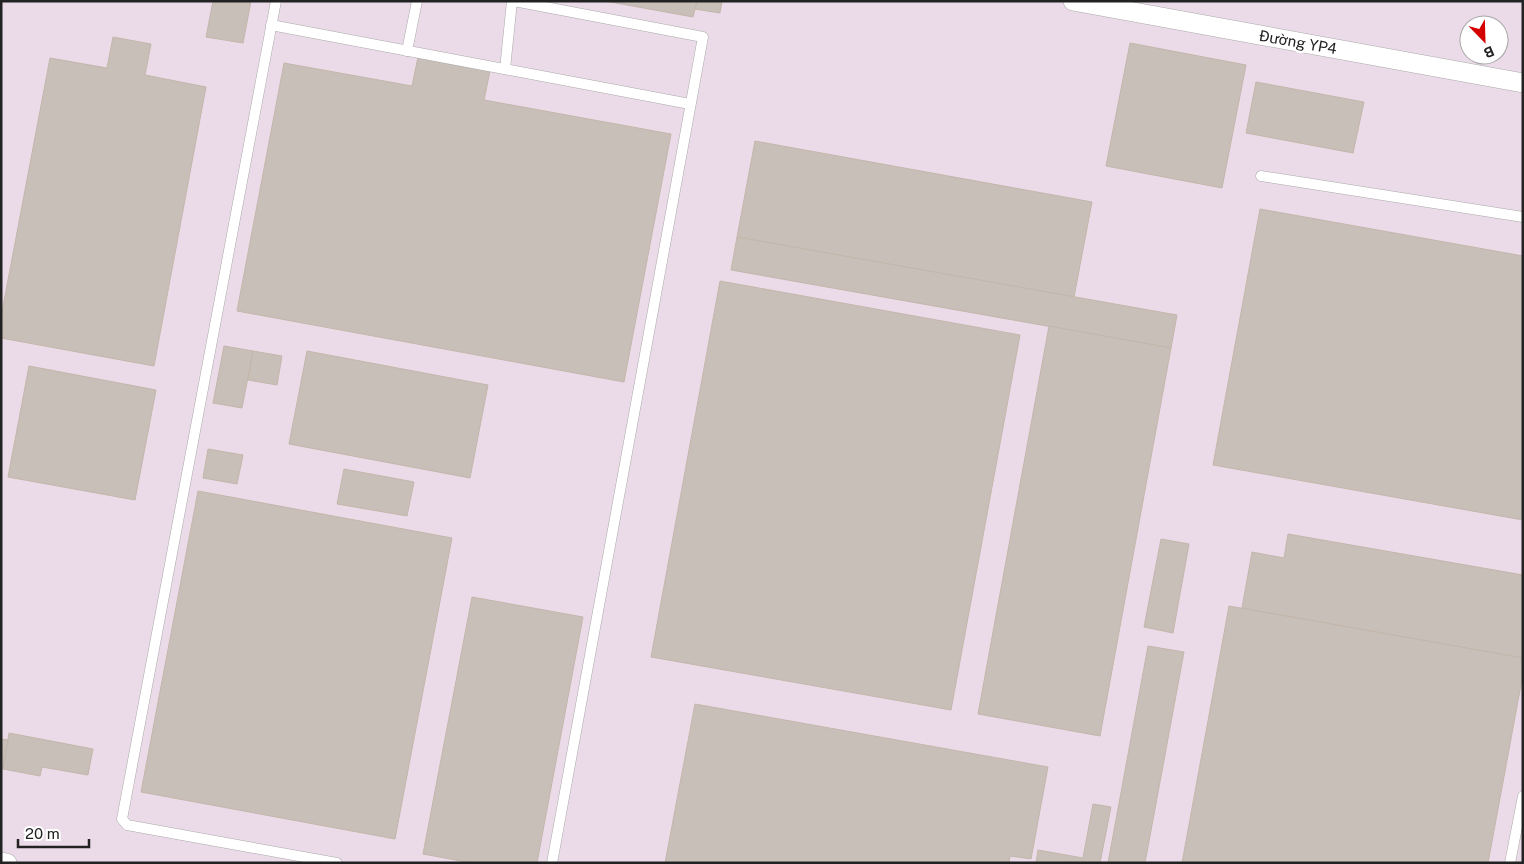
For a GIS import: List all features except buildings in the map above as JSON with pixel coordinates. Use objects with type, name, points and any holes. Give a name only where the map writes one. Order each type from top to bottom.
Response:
[{"type":"street","name":"Đường YP4","points":[[1074,1],[1523,83]]},
{"type":"street","points":[[1,862],[7,863]]},
{"type":"lane","points":[[276,1],[122,819],[127,825],[337,863]]},
{"type":"lane","points":[[407,51],[417,1]]},
{"type":"lane","points":[[504,69],[513,1],[703,37],[552,863]]},
{"type":"lane","points":[[271,25],[690,104]]},
{"type":"lane","points":[[1261,176],[1523,217]]},
{"type":"lane","points":[[1510,863],[1523,796]]},
{"type":"shaded area","points":[[1,1],[1523,1],[1523,863],[1,863]]}]
